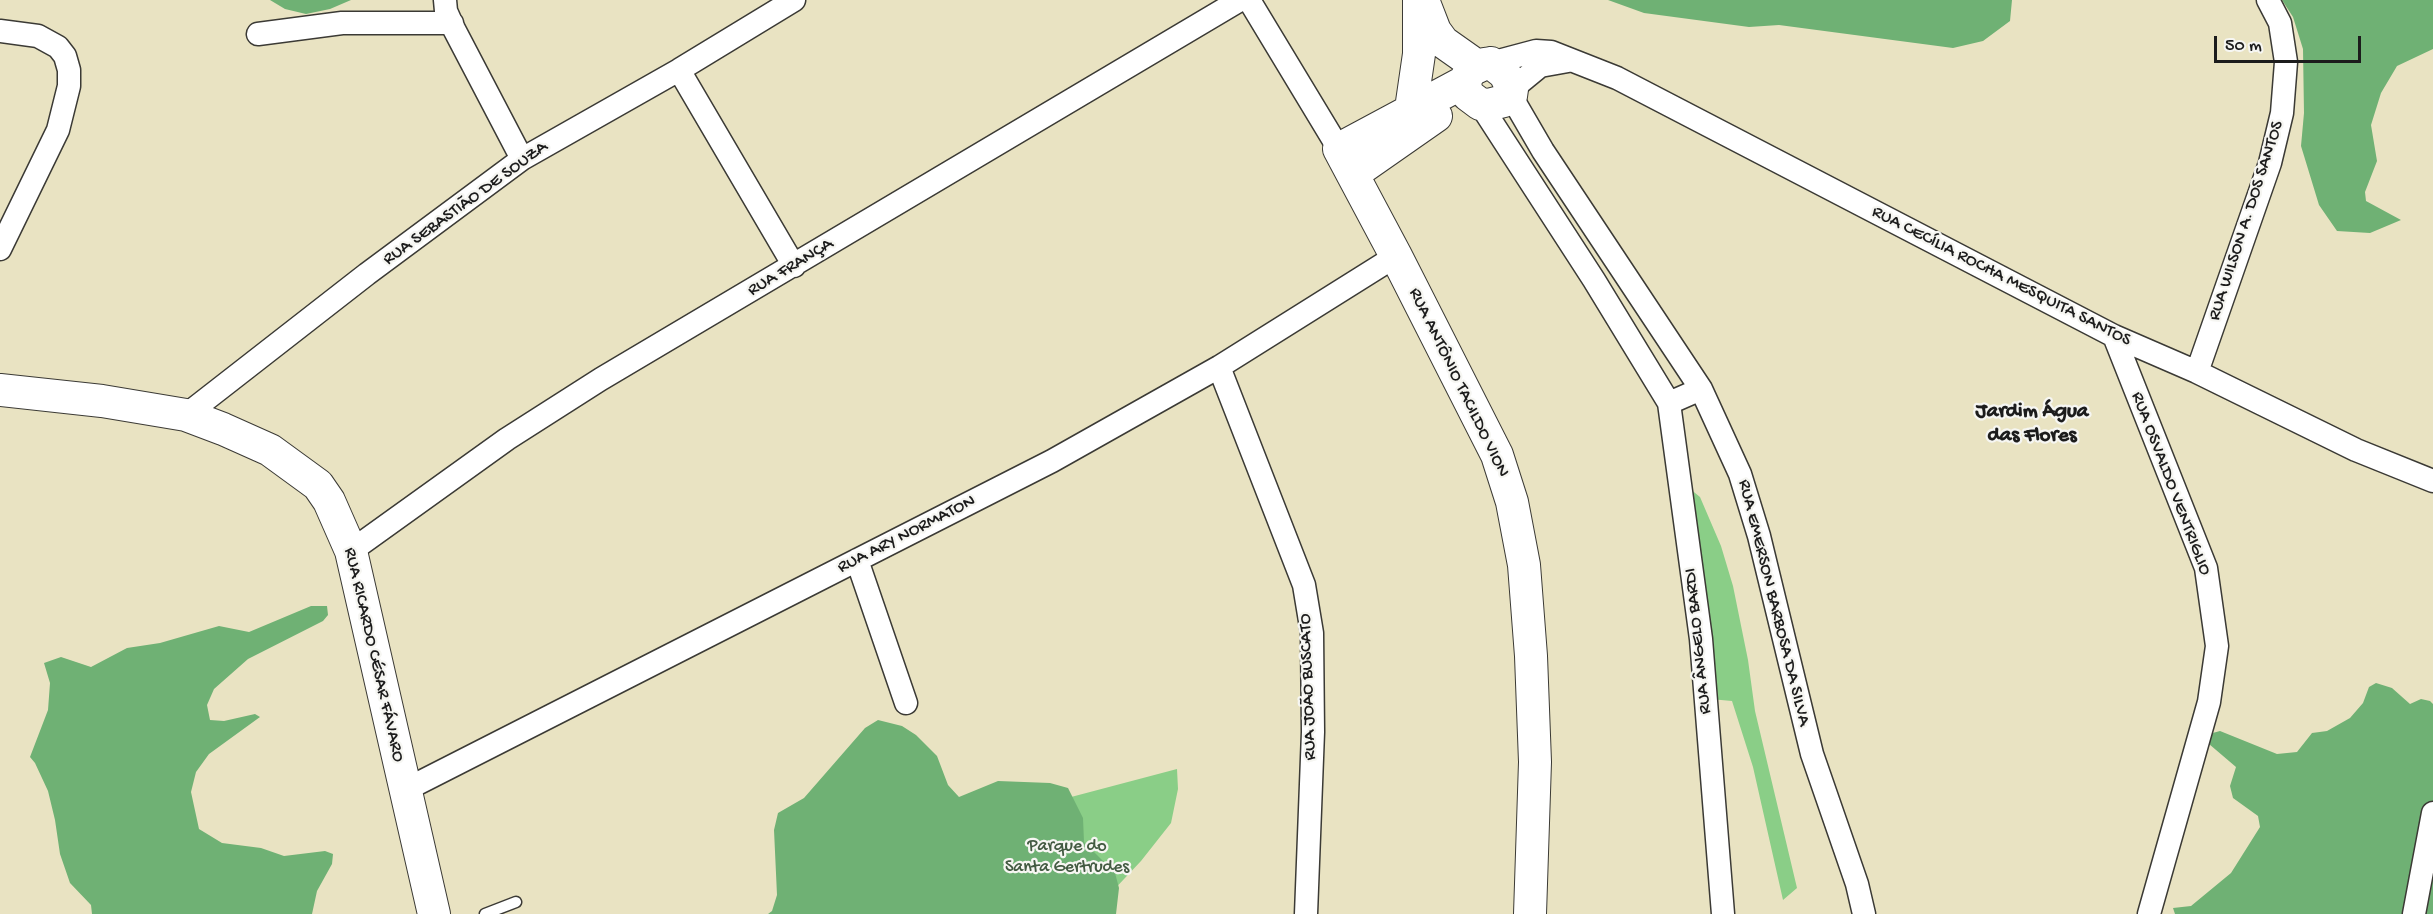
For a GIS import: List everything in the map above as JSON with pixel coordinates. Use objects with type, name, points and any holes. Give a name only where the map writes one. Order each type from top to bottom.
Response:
[{"type":"street","points":[[445,0],[446,11],[522,159]]},
{"type":"street","name":"RUA SEBASTIÃO DE SOUZA","points":[[186,415],[368,274],[522,159],[679,70],[794,0]]},
{"type":"street","name":"RUA FRANÇA","points":[[351,551],[507,439],[601,380],[1240,0]]},
{"type":"street","name":"RUA ANTÔNIO TACILDO VION","points":[[1249,0],[1346,162],[1396,256],[1497,455],[1512,502],[1524,565],[1531,656],[1535,762],[1530,914]]},
{"type":"street","name":"RUA WILSON A. DOS SANTOS","points":[[2197,372],[2270,163],[2282,113],[2286,62],[2280,23],[2268,0]]},
{"type":"street","points":[[1412,110],[1419,54],[1420,9]]},
{"type":"street","points":[[1420,9],[1432,52],[1474,81],[1496,104],[1512,93],[1540,66],[1575,60]]},
{"type":"street","points":[[258,34],[342,23],[452,23]]},
{"type":"street","points":[[0,31],[38,36],[57,47],[65,56],[69,70],[69,86],[58,130],[0,249]]},
{"type":"street","name":"RUA CECÍLIA ROCHA MESQUITA SANTOS","points":[[1474,81],[1536,51],[1551,52],[1575,60],[1628,84],[2114,336],[2197,372],[2356,450],[2433,481]]},
{"type":"street","points":[[679,70],[794,266]]},
{"type":"street","points":[[1346,162],[1474,81]]},
{"type":"street","points":[[1346,162],[1412,110],[1474,81]]},
{"type":"street","points":[[1474,81],[1669,403],[1701,389]]},
{"type":"street","name":"RUA EMERSON BARBOSA DA SILVA","points":[[1512,93],[1543,151],[1701,389],[1740,474],[1759,536],[1812,754],[1857,884],[1864,914]]},
{"type":"street","name":"RUA ARY NORMATON","points":[[405,790],[1052,461],[1219,367],[1396,256]]},
{"type":"street","name":"RUA OSVALDO VENTRIGLIO","points":[[2114,336],[2206,568],[2217,646],[2209,702],[2149,914]]},
{"type":"street","name":"RUA JOÃO BUSCATO","points":[[1219,367],[1304,585],[1310,624],[1313,732],[1306,914]]},
{"type":"street","name":"RUA RICARDO CÉSAR FÁVARO","points":[[0,390],[102,401],[186,415],[270,450],[318,485],[329,501],[351,551],[434,914]]},
{"type":"street","name":"RUA ÂNGELO BARDI","points":[[1669,403],[1701,639],[1723,914]]},
{"type":"street","points":[[857,560],[906,703]]},
{"type":"street","points":[[2414,914],[2433,813]]},
{"type":"lane","points":[[485,914],[516,902]]},
{"type":"green space","points":[[270,0],[351,0],[330,9],[306,14],[285,9]]},
{"type":"green space","points":[[1608,0],[2012,0],[2010,21],[1983,41],[1953,48],[1779,25],[1749,27],[1644,13]]},
{"type":"green space","points":[[2282,0],[2433,0],[2433,49],[2397,66],[2381,93],[2371,125],[2377,161],[2365,192],[2366,201],[2401,220],[2370,233],[2337,231],[2319,205],[2301,146],[2304,113],[2303,49],[2293,17]]},
{"type":"green space","points":[[1684,484],[1700,497],[1721,546],[1733,586],[1748,660],[1755,711],[1797,888],[1783,900],[1753,767],[1732,701],[1710,699]]},
{"type":"green space","points":[[311,606],[327,606],[328,615],[323,621],[248,659],[214,689],[207,705],[210,720],[224,721],[255,714],[260,717],[209,754],[196,772],[191,792],[199,829],[222,843],[261,848],[284,856],[325,851],[333,854],[332,864],[317,891],[312,914],[92,914],[91,905],[70,883],[60,854],[48,791],[30,757],[48,710],[50,683],[44,663],[61,657],[91,667],[127,648],[160,643],[219,626],[249,632]]},
{"type":"green space","points":[[2376,683],[2392,688],[2410,704],[2421,699],[2433,704],[2433,914],[2175,914],[2173,908],[2191,906],[2231,873],[2260,827],[2258,816],[2233,798],[2230,786],[2236,767],[2209,744],[2209,734],[2220,731],[2277,754],[2297,752],[2312,733],[2327,731],[2350,718],[2363,703],[2369,687]]},
{"type":"green space","name":"Parque do Santa Gertrudes","points":[[878,720],[902,726],[916,735],[937,756],[948,785],[959,797],[998,781],[1050,783],[1068,788],[1083,818],[1084,842],[1115,873],[1119,888],[1116,914],[768,914],[772,911],[777,895],[774,830],[778,813],[804,798],[865,728]]},
{"type":"green space","name":"Parque do Santa Gertrudes","points":[[1177,769],[1178,789],[1171,823],[1141,861],[1108,896],[935,833]]},
{"type":"district","name":"Jardim Água das Flores","points":[[2032,425]]}]
